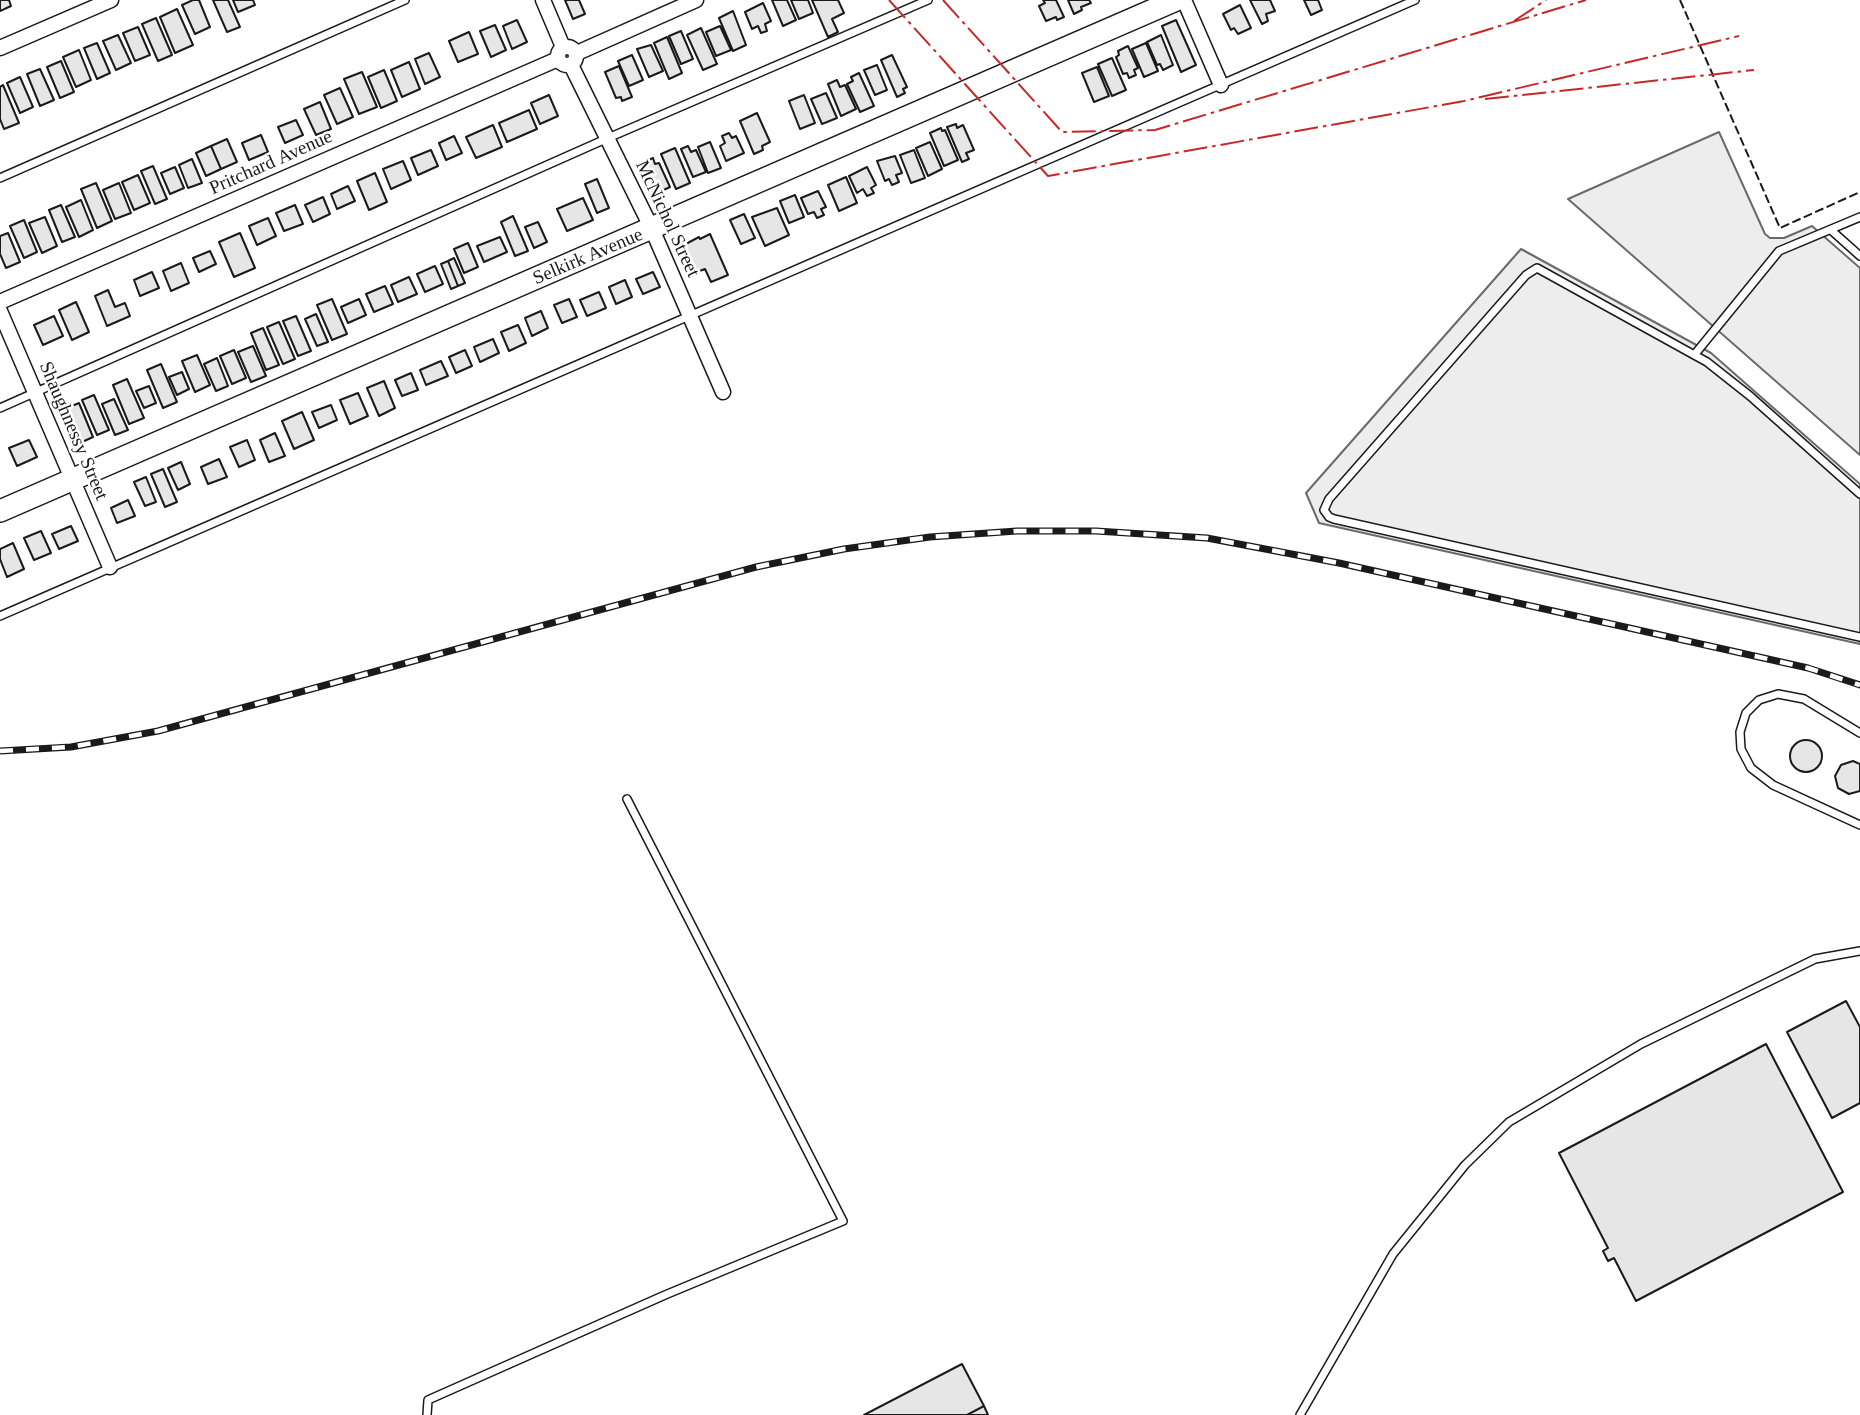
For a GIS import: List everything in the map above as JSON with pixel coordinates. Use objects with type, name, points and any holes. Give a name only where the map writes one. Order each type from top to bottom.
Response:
[{"type":"street","points":[[0,48],[111,0]]},
{"type":"street","name":"McNichol Street","points":[[543,0],[567,56],[652,229],[723,392]]},
{"type":"street","name":"Pritchard Avenue","points":[[0,302],[696,0]]},
{"type":"street","name":"Selkirk Avenue","points":[[0,511],[1176,0]]},
{"type":"street","points":[[1184,0],[1221,85]]},
{"type":"street","name":"Shaughnessy Street","points":[[0,311],[110,567]]},
{"type":"lane","points":[[0,178],[405,0]]},
{"type":"lane","points":[[0,408],[608,138],[928,0]]},
{"type":"lane","points":[[0,617],[1416,0]]},
{"type":"lane","points":[[1695,354],[1779,251],[1860,217]]},
{"type":"lane","points":[[1830,230],[1860,256]]},
{"type":"lane","points":[[1860,494],[1750,396],[1695,354],[1541,269],[1534,268],[1329,499],[1324,510],[1334,519],[1860,637]]},
{"type":"lane","points":[[1860,733],[1804,699],[1778,694],[1759,700],[1746,713],[1740,732],[1741,749],[1751,768],[1773,785],[1860,825]]},
{"type":"lane","points":[[427,1415],[428,1399],[843,1221],[627,799]]},
{"type":"lane","points":[[1300,1415],[1393,1254],[1465,1165],[1509,1122],[1641,1044],[1790,971],[1815,959],[1860,951]]},
{"type":"shaded area","points":[[1719,132],[1765,234],[1770,238],[1784,238],[1812,226],[1860,268],[1860,455],[1568,199]]},
{"type":"shaded area","points":[[1521,249],[1711,353],[1860,484],[1860,644],[1319,523],[1306,493]]},
{"type":"building","points":[[0,0],[9,0],[11,6],[0,11]]},
{"type":"building","points":[[199,0],[210,27],[195,34],[182,5]]},
{"type":"building","points":[[213,0],[228,0],[240,27],[227,32]]},
{"type":"building","points":[[233,0],[253,0],[255,5],[238,12]]},
{"type":"building","points":[[565,0],[579,0],[585,14],[573,19]]},
{"type":"building","points":[[772,0],[787,0],[796,20],[783,26]]},
{"type":"building","points":[[791,0],[808,0],[813,13],[799,19]]},
{"type":"building","points":[[812,0],[838,0],[844,13],[832,19],[838,32],[828,37]]},
{"type":"building","points":[[1043,0],[1056,0],[1064,17],[1046,21],[1039,6],[1045,3]]},
{"type":"building","points":[[1068,0],[1089,0],[1091,3],[1074,14]]},
{"type":"building","points":[[1250,0],[1270,0],[1275,11],[1266,14],[1268,21],[1262,24]]},
{"type":"building","points":[[1304,0],[1318,0],[1322,10],[1311,15]]},
{"type":"building","points":[[763,3],[771,21],[765,24],[767,31],[761,33],[758,26],[752,29],[745,12]]},
{"type":"building","points":[[1240,5],[1251,28],[1238,34],[1234,28],[1231,30],[1223,14]]},
{"type":"building","points":[[177,9],[193,45],[175,53],[160,17]]},
{"type":"building","points":[[733,11],[746,45],[733,51],[719,18]]},
{"type":"building","points":[[156,18],[172,55],[158,61],[142,24]]},
{"type":"building","points":[[517,20],[527,42],[512,49],[503,26]]},
{"type":"building","points":[[1176,20],[1196,65],[1181,72],[1162,26]]},
{"type":"building","points":[[495,25],[506,50],[491,57],[480,31]]},
{"type":"building","points":[[720,26],[731,50],[716,56],[706,32]]},
{"type":"building","points":[[138,27],[150,55],[135,61],[123,33]]},
{"type":"building","points":[[701,28],[717,64],[703,70],[687,35]]},
{"type":"building","points":[[681,31],[693,59],[681,64],[669,36]]},
{"type":"building","points":[[469,32],[478,54],[458,62],[449,41]]},
{"type":"building","points":[[118,35],[131,63],[116,70],[103,41]]},
{"type":"building","points":[[1161,35],[1173,65],[1163,70],[1160,64],[1157,65],[1147,42]]},
{"type":"building","points":[[667,37],[682,73],[669,79],[654,43]]},
{"type":"building","points":[[97,43],[110,73],[97,79],[84,48]]},
{"type":"building","points":[[1146,43],[1158,71],[1144,77],[1132,49]]},
{"type":"building","points":[[651,45],[663,71],[649,77],[637,49]]},
{"type":"building","points":[[1128,46],[1138,68],[1134,70],[1136,75],[1129,78],[1127,73],[1123,74],[1116,57],[1119,55],[1118,51]]},
{"type":"building","points":[[79,50],[91,80],[76,87],[63,57]]},
{"type":"building","points":[[429,53],[440,77],[425,84],[415,59]]},
{"type":"building","points":[[632,55],[643,80],[629,86],[618,61]]},
{"type":"building","points":[[892,55],[907,87],[903,89],[905,93],[897,97],[881,60]]},
{"type":"building","points":[[1112,58],[1126,90],[1112,96],[1098,64]]},
{"type":"building","points":[[61,61],[74,92],[60,98],[47,67]]},
{"type":"building","points":[[409,62],[420,89],[402,97],[391,70]]},
{"type":"building","points":[[877,65],[887,90],[875,95],[864,70]]},
{"type":"building","points":[[619,66],[632,97],[622,101],[621,97],[616,98],[605,72]]},
{"type":"building","points":[[1097,67],[1109,96],[1094,102],[1082,73]]},
{"type":"building","points":[[40,69],[54,100],[40,106],[27,74]]},
{"type":"building","points":[[384,70],[397,101],[381,108],[368,77]]},
{"type":"building","points":[[362,72],[377,107],[359,114],[344,79]]},
{"type":"building","points":[[859,73],[874,106],[860,112],[847,84],[853,81],[851,77]]},
{"type":"building","points":[[20,77],[33,107],[20,113],[7,83]]},
{"type":"building","points":[[837,80],[840,87],[845,85],[856,109],[841,116],[828,84]]},
{"type":"building","points":[[3,85],[19,123],[4,129],[0,119],[0,87]]},
{"type":"building","points":[[340,88],[353,117],[337,124],[324,95]]},
{"type":"building","points":[[826,93],[837,118],[822,124],[811,99]]},
{"type":"building","points":[[549,95],[558,116],[540,124],[531,103]]},
{"type":"building","points":[[804,95],[815,123],[800,129],[789,101]]},
{"type":"building","points":[[320,102],[331,129],[316,135],[304,109]]},
{"type":"building","points":[[529,110],[537,129],[507,142],[499,123]]},
{"type":"building","points":[[757,113],[770,142],[762,146],[763,150],[754,154],[740,121]]},
{"type":"building","points":[[296,120],[303,135],[285,143],[278,127]]},
{"type":"building","points":[[956,124],[957,128],[963,125],[974,150],[966,153],[969,159],[962,162],[947,127]]},
{"type":"building","points":[[493,125],[502,147],[476,158],[466,137]]},
{"type":"building","points":[[941,128],[942,131],[945,130],[958,160],[944,166],[930,133]]},
{"type":"building","points":[[729,133],[732,138],[736,136],[744,153],[726,161],[720,146],[725,143],[722,136]]},
{"type":"building","points":[[261,135],[268,152],[249,160],[242,143]]},
{"type":"building","points":[[454,136],[462,153],[446,160],[439,143]]},
{"type":"building","points":[[227,139],[237,162],[221,169],[211,146]]},
{"type":"building","points":[[710,142],[721,168],[708,173],[698,147]]},
{"type":"building","points":[[930,142],[942,169],[928,176],[916,148]]},
{"type":"building","points":[[211,146],[221,169],[206,176],[196,153]]},
{"type":"building","points":[[688,146],[691,152],[696,150],[706,172],[693,177],[681,149]]},
{"type":"building","points":[[675,148],[690,183],[676,189],[661,154]]},
{"type":"building","points":[[431,150],[438,166],[418,175],[411,158]]},
{"type":"building","points":[[914,150],[925,178],[911,183],[900,155]]},
{"type":"building","points":[[895,156],[902,173],[896,175],[899,182],[892,185],[889,179],[885,181],[877,161]]},
{"type":"building","points":[[653,158],[655,164],[659,163],[670,187],[657,193],[644,162]]},
{"type":"building","points":[[192,159],[202,183],[188,188],[179,165]]},
{"type":"building","points":[[403,161],[411,180],[391,189],[383,169]]},
{"type":"building","points":[[153,166],[167,199],[155,204],[141,171]]},
{"type":"building","points":[[175,167],[184,188],[170,194],[161,173]]},
{"type":"building","points":[[867,167],[876,185],[871,188],[874,193],[867,196],[863,189],[857,193],[849,176]]},
{"type":"building","points":[[375,173],[387,202],[369,210],[357,181]]},
{"type":"building","points":[[138,175],[150,203],[134,210],[122,182]]},
{"type":"building","points":[[846,177],[857,203],[839,211],[828,185]]},
{"type":"building","points":[[597,179],[609,208],[597,213],[585,184]]},
{"type":"building","points":[[96,183],[112,221],[97,228],[81,189]]},
{"type":"building","points":[[119,183],[131,213],[115,219],[103,190]]},
{"type":"building","points":[[348,186],[355,201],[337,209],[331,194]]},
{"type":"building","points":[[818,191],[826,207],[821,209],[824,215],[817,218],[814,212],[808,214],[801,198]]},
{"type":"building","points":[[795,195],[804,217],[789,223],[780,201]]},
{"type":"building","points":[[323,197],[330,214],[313,222],[305,205]]},
{"type":"building","points":[[583,198],[593,220],[567,231],[557,209]]},
{"type":"building","points":[[81,200],[93,230],[79,237],[66,207]]},
{"type":"building","points":[[61,205],[75,237],[62,242],[49,210]]},
{"type":"building","points":[[295,205],[303,224],[284,231],[276,213]]},
{"type":"building","points":[[777,208],[789,235],[765,246],[752,217]]},
{"type":"building","points":[[744,214],[755,238],[741,244],[730,220]]},
{"type":"building","points":[[513,216],[528,251],[515,256],[501,222]]},
{"type":"building","points":[[45,217],[57,246],[42,253],[29,223]]},
{"type":"building","points":[[268,218],[276,236],[257,245],[249,226]]},
{"type":"building","points":[[24,220],[37,252],[24,258],[10,226]]},
{"type":"building","points":[[538,222],[547,242],[534,248],[525,227]]},
{"type":"building","points":[[8,233],[20,262],[6,268],[0,254],[0,236]]},
{"type":"building","points":[[240,233],[255,268],[234,277],[219,242]]},
{"type":"building","points":[[710,234],[728,275],[711,282],[705,269],[694,273],[682,246]]},
{"type":"building","points":[[500,237],[507,252],[484,262],[477,246]]},
{"type":"building","points":[[468,243],[478,267],[464,273],[454,249]]},
{"type":"building","points":[[210,251],[216,264],[199,272],[193,258]]},
{"type":"building","points":[[454,258],[465,283],[458,286],[448,261]]},
{"type":"building","points":[[448,261],[458,286],[451,289],[441,264]]},
{"type":"building","points":[[181,263],[189,283],[171,291],[163,271]]},
{"type":"building","points":[[435,266],[443,284],[425,292],[417,274]]},
{"type":"building","points":[[152,272],[159,288],[140,296],[134,280]]},
{"type":"building","points":[[653,272],[660,287],[643,294],[636,279]]},
{"type":"building","points":[[409,277],[417,294],[398,302],[391,285]]},
{"type":"building","points":[[625,280],[632,297],[616,304],[609,287]]},
{"type":"building","points":[[385,286],[393,304],[374,312],[366,294]]},
{"type":"building","points":[[108,290],[115,307],[125,303],[130,316],[107,326],[95,296]]},
{"type":"building","points":[[599,292],[606,308],[587,316],[580,300]]},
{"type":"building","points":[[332,299],[347,334],[332,340],[317,305]]},
{"type":"building","points":[[359,299],[366,315],[348,323],[341,307]]},
{"type":"building","points":[[569,299],[577,317],[562,323],[554,305]]},
{"type":"building","points":[[76,302],[89,332],[72,340],[59,310]]},
{"type":"building","points":[[541,311],[548,328],[532,336],[525,318]]},
{"type":"building","points":[[316,314],[328,342],[317,346],[305,319]]},
{"type":"building","points":[[54,316],[63,336],[43,345],[34,325]]},
{"type":"building","points":[[296,316],[311,351],[298,356],[283,321]]},
{"type":"building","points":[[279,322],[295,359],[283,364],[267,327]]},
{"type":"building","points":[[518,325],[526,343],[509,351],[501,332]]},
{"type":"building","points":[[263,328],[279,365],[266,370],[251,333]]},
{"type":"building","points":[[493,339],[499,353],[480,362],[474,347]]},
{"type":"building","points":[[253,346],[266,376],[251,382],[238,352]]},
{"type":"building","points":[[234,350],[246,378],[232,384],[220,356]]},
{"type":"building","points":[[465,350],[472,366],[456,373],[449,357]]},
{"type":"building","points":[[197,355],[210,385],[195,392],[182,361]]},
{"type":"building","points":[[217,358],[228,386],[216,391],[204,364]]},
{"type":"building","points":[[441,361],[448,376],[426,385],[420,370]]},
{"type":"building","points":[[161,364],[177,402],[163,408],[147,370]]},
{"type":"building","points":[[182,372],[189,389],[177,395],[169,377]]},
{"type":"building","points":[[411,373],[418,390],[402,396],[395,380]]},
{"type":"building","points":[[127,379],[144,418],[129,424],[113,385]]},
{"type":"building","points":[[384,381],[395,408],[379,416],[367,388]]},
{"type":"building","points":[[149,386],[156,403],[144,408],[136,391]]},
{"type":"building","points":[[358,393],[368,416],[350,424],[340,400]]},
{"type":"building","points":[[94,395],[109,430],[97,435],[82,400]]},
{"type":"building","points":[[114,399],[128,430],[115,435],[102,404]]},
{"type":"building","points":[[79,403],[93,437],[80,443],[65,409]]},
{"type":"building","points":[[331,405],[337,420],[319,428],[312,412]]},
{"type":"building","points":[[302,412],[314,440],[294,449],[282,421]]},
{"type":"building","points":[[275,433],[285,456],[269,462],[260,440]]},
{"type":"building","points":[[29,440],[37,457],[17,466],[9,448]]},
{"type":"building","points":[[247,440],[255,460],[239,467],[230,447]]},
{"type":"building","points":[[219,459],[227,477],[208,484],[201,467]]},
{"type":"building","points":[[181,462],[190,484],[178,490],[168,468]]},
{"type":"building","points":[[163,469],[177,502],[165,507],[151,474]]},
{"type":"building","points":[[146,477],[156,502],[145,506],[134,482]]},
{"type":"building","points":[[128,500],[135,516],[117,523],[111,508]]},
{"type":"building","points":[[71,526],[78,541],[59,549],[52,534]]},
{"type":"building","points":[[41,531],[51,553],[34,560],[24,538]]},
{"type":"building","points":[[13,543],[24,569],[7,577],[0,559],[0,549]]},
{"type":"building","points":[[1806,740],[1818,744],[1822,756],[1818,768],[1806,772],[1794,768],[1790,756],[1794,744]]},
{"type":"building","points":[[1853,761],[1860,764],[1860,791],[1849,794],[1838,788],[1835,776],[1841,765]]},
{"type":"building","points":[[1846,1001],[1860,1027],[1860,1103],[1832,1118],[1787,1032]]},
{"type":"building","points":[[1766,1044],[1843,1192],[1636,1301],[1614,1258],[1608,1261],[1603,1251],[1608,1248],[1559,1153]]},
{"type":"building","points":[[962,1364],[984,1406],[967,1415],[864,1415]]},
{"type":"building","points":[[984,1406],[988,1415],[967,1415]]},
{"type":"railway","points":[[0,751],[71,747],[158,731],[756,567],[844,549],[930,537],[1017,531],[1096,531],[1207,538],[1339,563],[1808,668],[1860,685]]},
{"type":"fence","points":[[1680,0],[1780,228],[1860,192]]},
{"type":"power","points":[[889,0],[1048,176],[1464,101],[1739,36]]},
{"type":"power","points":[[943,0],[1062,132],[1155,130],[1586,0]]},
{"type":"power","points":[[1514,21],[1546,0]]},
{"type":"power","points":[[1485,99],[1754,70]]}]
